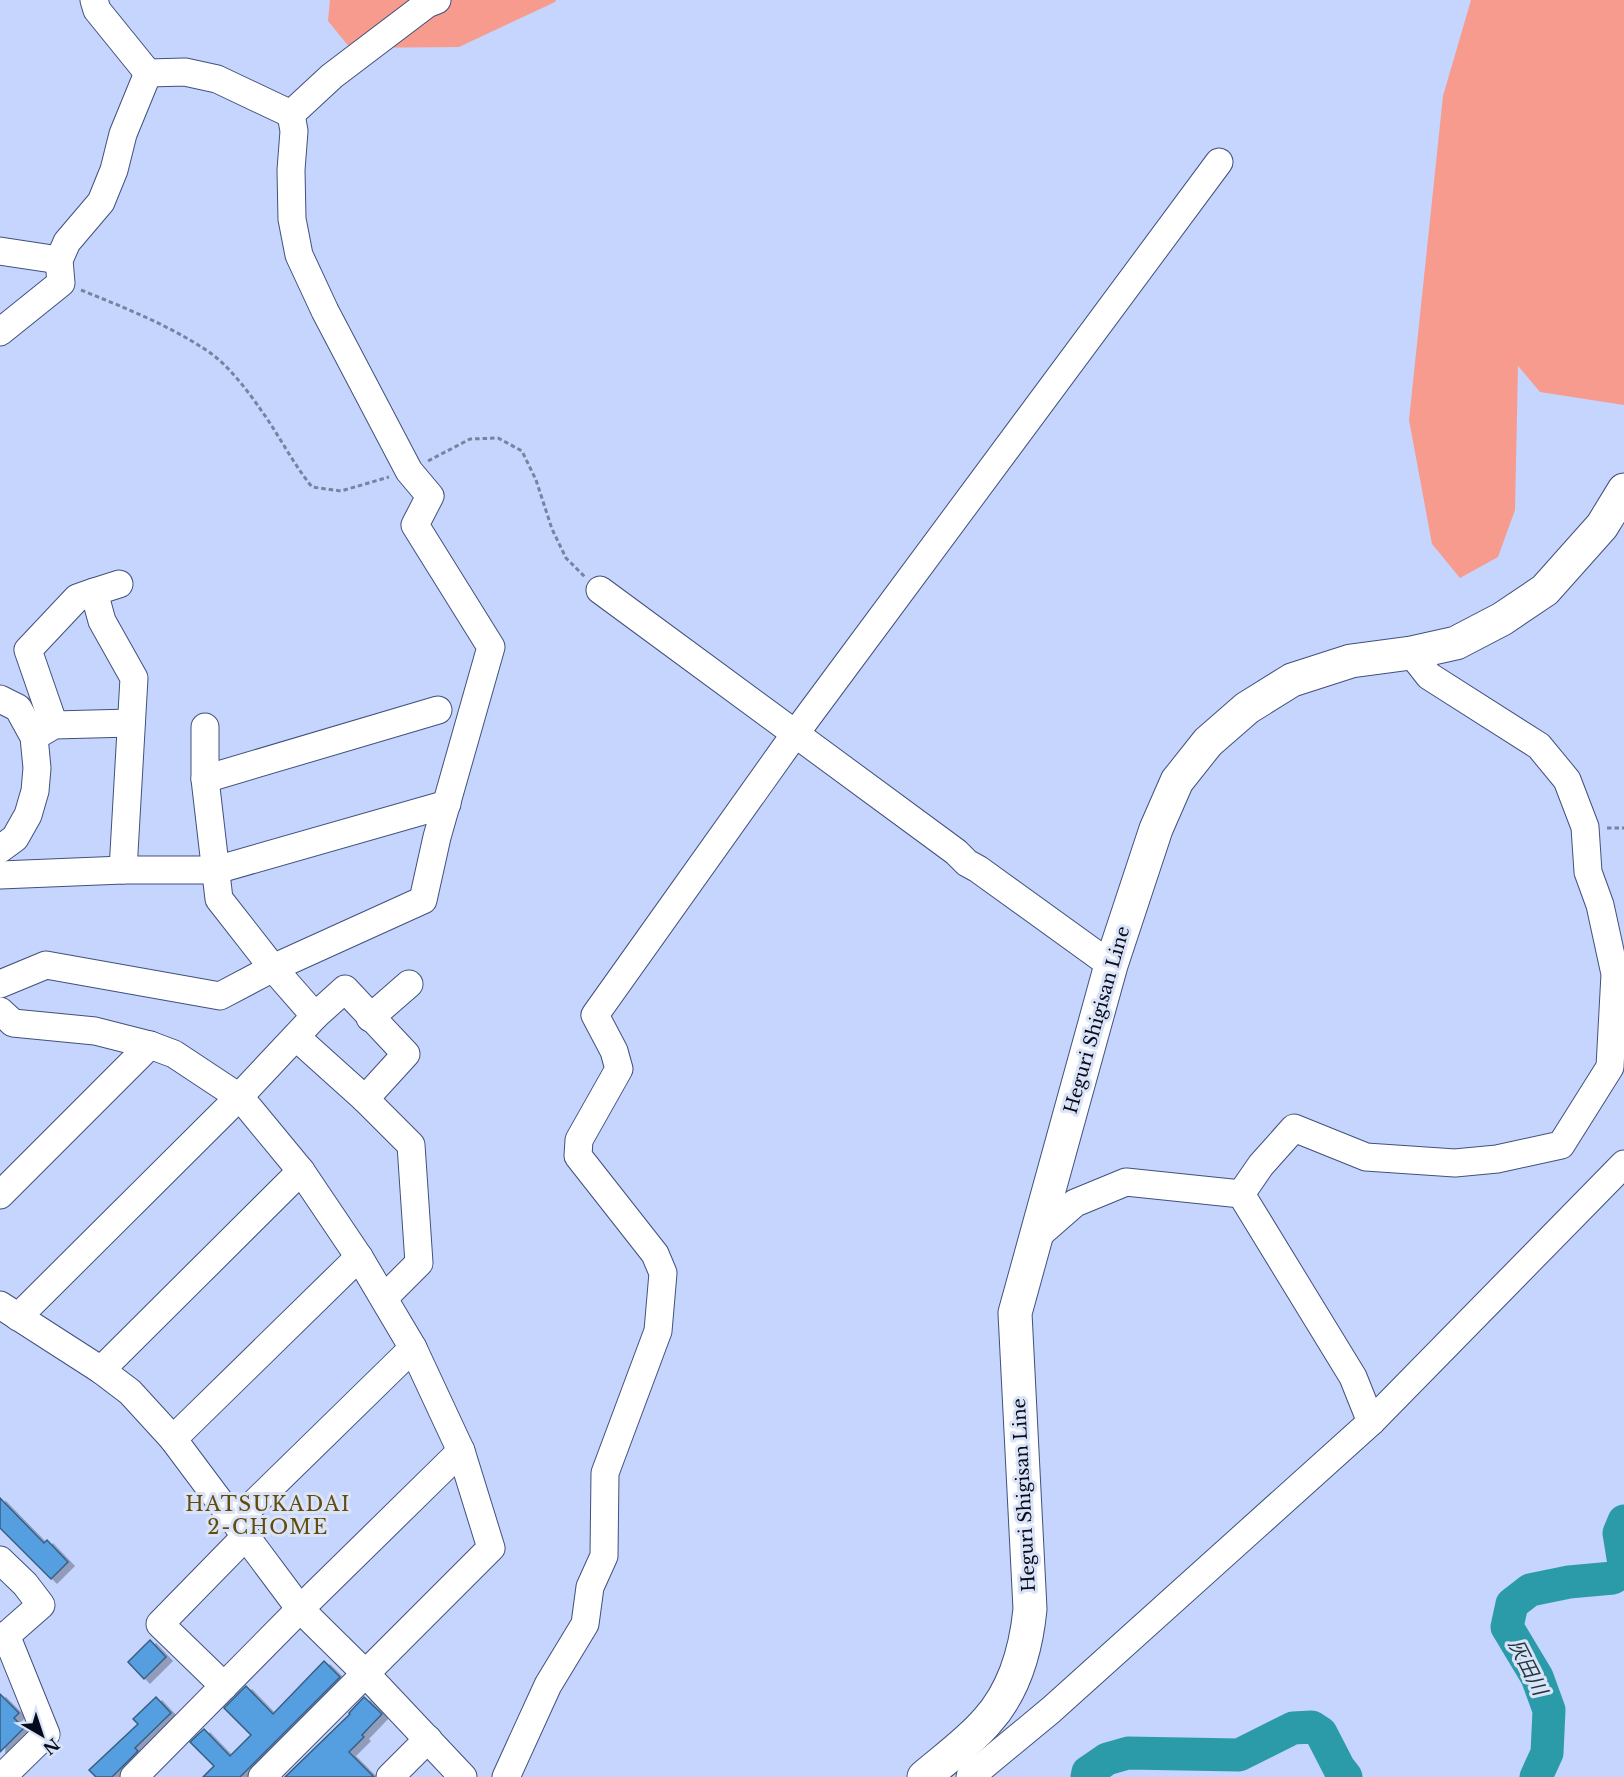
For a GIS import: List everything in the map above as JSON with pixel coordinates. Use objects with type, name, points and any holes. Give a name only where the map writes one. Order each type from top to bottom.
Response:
[{"type":"main road","name":"Heguri Shigisan Line","points":[[924,1777],[986,1722],[999,1706],[1018,1669],[1026,1640],[1030,1609],[1016,1313],[1111,965],[1156,829],[1177,781],[1208,742],[1247,708],[1292,680],[1351,661],[1456,643],[1502,619],[1545,590],[1602,526],[1624,490]]},
{"type":"street","points":[[94,0],[97,10],[148,73]]},
{"type":"street","points":[[291,114],[332,76],[427,4],[437,0]]},
{"type":"street","points":[[148,73],[184,72],[217,79],[291,114]]},
{"type":"street","points":[[0,332],[60,271],[67,242],[101,202],[114,170],[123,134],[148,73]]},
{"type":"street","points":[[0,984],[46,965],[220,996],[423,900],[491,647],[415,525],[430,496],[409,471],[299,255],[292,219],[291,170],[294,131],[291,114]]},
{"type":"street","points":[[506,1777],[548,1685],[585,1624],[590,1587],[604,1556],[605,1473],[658,1331],[663,1273],[654,1254],[578,1156],[579,1140],[619,1068],[614,1051],[595,1015],[795,734],[1218,162]]},
{"type":"street","points":[[0,251],[60,271]]},
{"type":"street","points":[[0,849],[15,838],[28,815],[36,791],[37,768],[44,731],[28,650],[77,598],[106,588],[102,621],[134,678],[123,870]]},
{"type":"street","points":[[600,590],[956,852],[967,863],[978,868],[1111,965]]},
{"type":"street","points":[[1241,1194],[1261,1165],[1294,1128],[1366,1157],[1455,1163],[1497,1159],[1561,1145],[1610,1067],[1615,974],[1600,905],[1588,872],[1585,827],[1567,780],[1539,746],[1429,675],[1411,652]]},
{"type":"street","points":[[0,699],[18,708],[44,731],[131,723]]},
{"type":"street","points":[[205,779],[438,710]]},
{"type":"street","points":[[205,727],[205,779],[219,899],[273,969],[315,1017]]},
{"type":"street","points":[[0,875],[123,870],[216,870],[447,804]]},
{"type":"street","points":[[370,1018],[409,984]]},
{"type":"street","points":[[365,1099],[406,1054],[345,989],[239,1097],[9,1311],[102,1370],[130,1392],[173,1439],[300,1609],[365,1673],[463,1777]]},
{"type":"street","points":[[4,1023],[95,1030],[150,1045],[174,1054],[239,1097],[301,1171],[359,1257],[413,1348],[461,1451],[491,1548],[262,1777]]},
{"type":"street","points":[[296,1037],[411,1144],[419,1263],[384,1298]]},
{"type":"street","points":[[0,1195],[150,1045]]},
{"type":"street","points":[[970,1777],[1051,1710],[1371,1422],[1624,1164]]},
{"type":"street","points":[[102,1370],[301,1171]]},
{"type":"street","points":[[1035,1238],[1075,1203],[1126,1182],[1241,1194]]},
{"type":"street","points":[[1241,1194],[1353,1377],[1371,1422]]},
{"type":"street","points":[[173,1439],[359,1257]]},
{"type":"street","points":[[224,1686],[160,1624],[241,1528],[413,1348]]},
{"type":"street","points":[[134,1777],[461,1451]]},
{"type":"street","points":[[0,1560],[25,1584],[41,1605],[3,1638],[46,1734],[2,1777]]},
{"type":"street","points":[[390,1777],[428,1739]]},
{"type":"path","points":[[60,271],[210,353],[228,370],[261,411],[294,464],[312,487],[341,491],[409,471],[470,439],[498,438],[522,452],[536,480],[552,529],[567,558],[600,590]]},
{"type":"shaded area","points":[[330,0],[556,0],[459,47],[350,48],[328,21]]},
{"type":"shaded area","points":[[1471,0],[1624,0],[1624,405],[1540,392],[1518,366],[1515,510],[1498,557],[1460,578],[1432,544],[1409,420],[1443,96]]},
{"type":"building","points":[[0,1498],[44,1543],[47,1540],[68,1562],[51,1579],[0,1528]]},
{"type":"building","points":[[150,1640],[166,1657],[144,1679],[128,1662]]},
{"type":"building","points":[[324,1661],[340,1677],[240,1777],[203,1777],[214,1766],[190,1742],[204,1729],[230,1756],[251,1735],[224,1708],[246,1686],[273,1714]]},
{"type":"building","points":[[0,1694],[19,1713],[14,1718],[24,1728],[0,1752]]},
{"type":"building","points":[[156,1697],[171,1713],[135,1748],[138,1751],[112,1777],[96,1777],[89,1770],[138,1724],[133,1719]]},
{"type":"building","points":[[364,1697],[382,1714],[349,1752],[374,1777],[285,1777],[350,1714]]},
{"type":"waterway","name":"灰田川","points":[[1624,1521],[1619,1533],[1624,1564]]},
{"type":"waterway","name":"灰田川","points":[[1536,1777],[1547,1753],[1549,1710],[1537,1677],[1507,1627],[1512,1604],[1530,1590],[1569,1582],[1613,1578],[1624,1570]]},
{"type":"waterway","name":"灰田川","points":[[1087,1777],[1088,1772],[1107,1759],[1128,1753],[1239,1755],[1293,1728],[1312,1727],[1321,1733],[1346,1777]]},
{"type":"district","name":"HATSUKADAI 2-CHOME","points":[[268,1516]]}]
